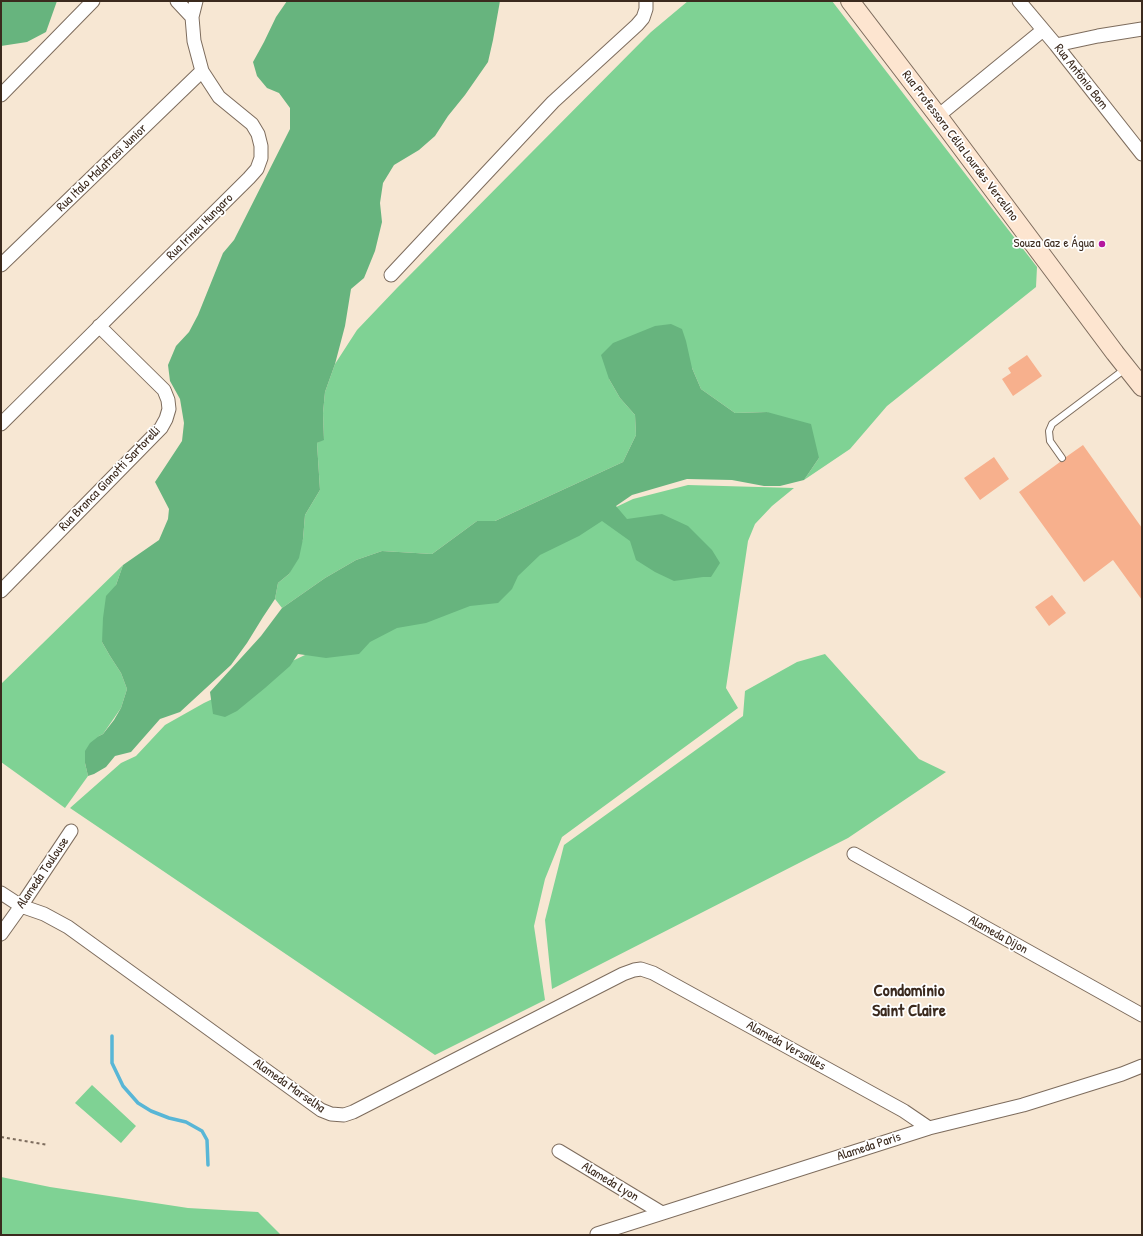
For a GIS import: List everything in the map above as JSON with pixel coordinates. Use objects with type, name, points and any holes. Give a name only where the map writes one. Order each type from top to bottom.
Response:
[{"type":"main road","name":"Rua Professora Célia Lourdes Vercelino","points":[[850,1],[938,116],[1126,368],[1142,387]]},
{"type":"street","points":[[1,94],[93,1]]},
{"type":"street","points":[[176,1],[192,17]]},
{"type":"street","name":"Rua Irineu Hungaro","points":[[1,424],[250,178],[257,169],[261,158],[261,146],[258,134],[252,124],[218,97],[202,71],[194,42],[192,17],[196,1]]},
{"type":"street","points":[[391,275],[553,102],[637,25],[643,18],[646,8],[646,1]]},
{"type":"street","name":"Rua Antônio Bom","points":[[1019,1],[1140,150]]},
{"type":"street","points":[[1056,45],[1142,29]]},
{"type":"street","points":[[938,116],[1043,30]]},
{"type":"street","name":"Rua Italo Malatrasi Junior","points":[[1,265],[202,71]]},
{"type":"street","name":"Rua Branca Gianotti Sartorelli","points":[[1,591],[161,428],[166,419],[168,400],[164,390],[99,326]]},
{"type":"street","name":"Alameda Toulouse","points":[[1,934],[71,831]]},
{"type":"street","name":"Alameda Dijon","points":[[854,854],[1142,1015]]},
{"type":"street","name":"Alameda Marselha","points":[[1,893],[21,906],[44,914],[68,927],[321,1110],[335,1115],[344,1115],[353,1112],[623,974],[641,969]]},
{"type":"street","name":"Alameda Versailles","points":[[641,969],[654,973],[904,1111],[929,1128]]},
{"type":"street","name":"Alameda Paris","points":[[597,1234],[929,1128],[1023,1105],[1122,1074],[1142,1066]]},
{"type":"street","name":"Alameda Lyon","points":[[559,1151],[662,1213]]},
{"type":"lane","points":[[1062,458],[1050,441],[1049,432],[1052,424],[1126,368]]},
{"type":"path","points":[[1,1137],[48,1145]]},
{"type":"green space","points":[[1,1],[57,1],[46,32],[27,42],[1,46]]},
{"type":"green space","points":[[287,1],[500,1],[488,62],[435,136],[419,150],[394,165],[383,183],[380,203],[382,222],[375,251],[364,278],[351,289],[345,326],[335,364],[325,392],[323,413],[324,440],[317,443],[320,490],[305,515],[303,539],[299,558],[289,574],[278,583],[275,599],[231,665],[180,712],[160,719],[131,752],[115,756],[106,767],[88,776],[85,763],[85,751],[90,743],[103,734],[114,720],[121,708],[127,689],[121,673],[102,642],[106,596],[116,585],[123,565],[159,540],[168,519],[169,509],[155,482],[182,441],[184,423],[180,399],[170,381],[168,365],[176,346],[189,332],[198,315],[223,253],[234,240],[290,129],[290,108],[279,93],[267,88],[257,76],[253,62],[276,17]]},
{"type":"green space","points":[[688,1],[832,1],[1037,267],[1036,287],[887,406],[850,449],[804,480],[819,458],[767,412],[735,413],[701,389],[692,368],[609,379],[620,398],[635,415],[636,435],[623,462],[495,521],[477,521],[432,554],[382,551],[356,560],[325,578],[282,608],[275,599],[278,583],[289,574],[303,539],[305,515],[320,490],[317,443],[324,439],[323,413],[325,392],[335,364],[357,330],[651,32]]},
{"type":"green space","points":[[671,324],[682,329],[692,368],[701,389],[735,413],[767,412],[811,424],[819,458],[804,480],[780,486],[764,486],[732,480],[687,479],[632,495],[616,506],[627,519],[662,514],[688,526],[712,550],[720,563],[711,577],[674,581],[655,572],[636,560],[630,541],[602,521],[579,536],[540,555],[518,576],[512,589],[498,603],[470,606],[426,623],[397,628],[370,642],[359,654],[326,658],[298,654],[290,666],[237,711],[225,717],[213,714],[210,692],[261,636],[282,608],[325,578],[356,560],[382,551],[432,554],[477,521],[495,521],[623,462],[636,435],[635,415],[620,398],[609,379],[601,355],[613,343],[655,326]]},
{"type":"green space","points":[[688,485],[794,488],[772,506],[755,524],[748,541],[726,688],[738,708],[562,837],[545,879],[534,926],[545,1000],[435,1055],[70,808],[121,763],[136,756],[165,725],[204,703],[633,499]]},
{"type":"green space","points":[[123,565],[116,585],[102,642],[121,673],[127,689],[121,708],[103,734],[99,736],[85,763],[88,776],[65,808],[1,762],[1,684]]},
{"type":"green space","points":[[825,654],[919,759],[946,772],[848,838],[552,989],[545,920],[564,845],[743,716],[745,691],[797,662]]},
{"type":"green space","points":[[92,1085],[136,1126],[121,1143],[75,1103]]},
{"type":"green space","points":[[1,1177],[50,1187],[188,1208],[258,1212],[281,1235],[1,1235]]},
{"type":"building","points":[[1027,355],[1042,376],[1013,396],[1002,379],[1011,373],[1008,368]]},
{"type":"building","points":[[1083,445],[1142,528],[1142,600],[1113,560],[1084,582],[1019,492],[1060,462],[1065,461],[1066,457]]},
{"type":"building","points":[[994,457],[1009,479],[980,500],[964,478]]},
{"type":"building","points":[[1052,595],[1066,613],[1049,626],[1035,607]]},
{"type":"waterway","points":[[112,1036],[112,1063],[123,1086],[138,1103],[151,1111],[169,1118],[186,1122],[202,1131],[207,1140],[208,1165]]},
{"type":"place","name":"Souza Gaz e Água","points":[[1102,244]]},
{"type":"district","name":"Condomínio Saint Claire","points":[[909,1001]]}]
